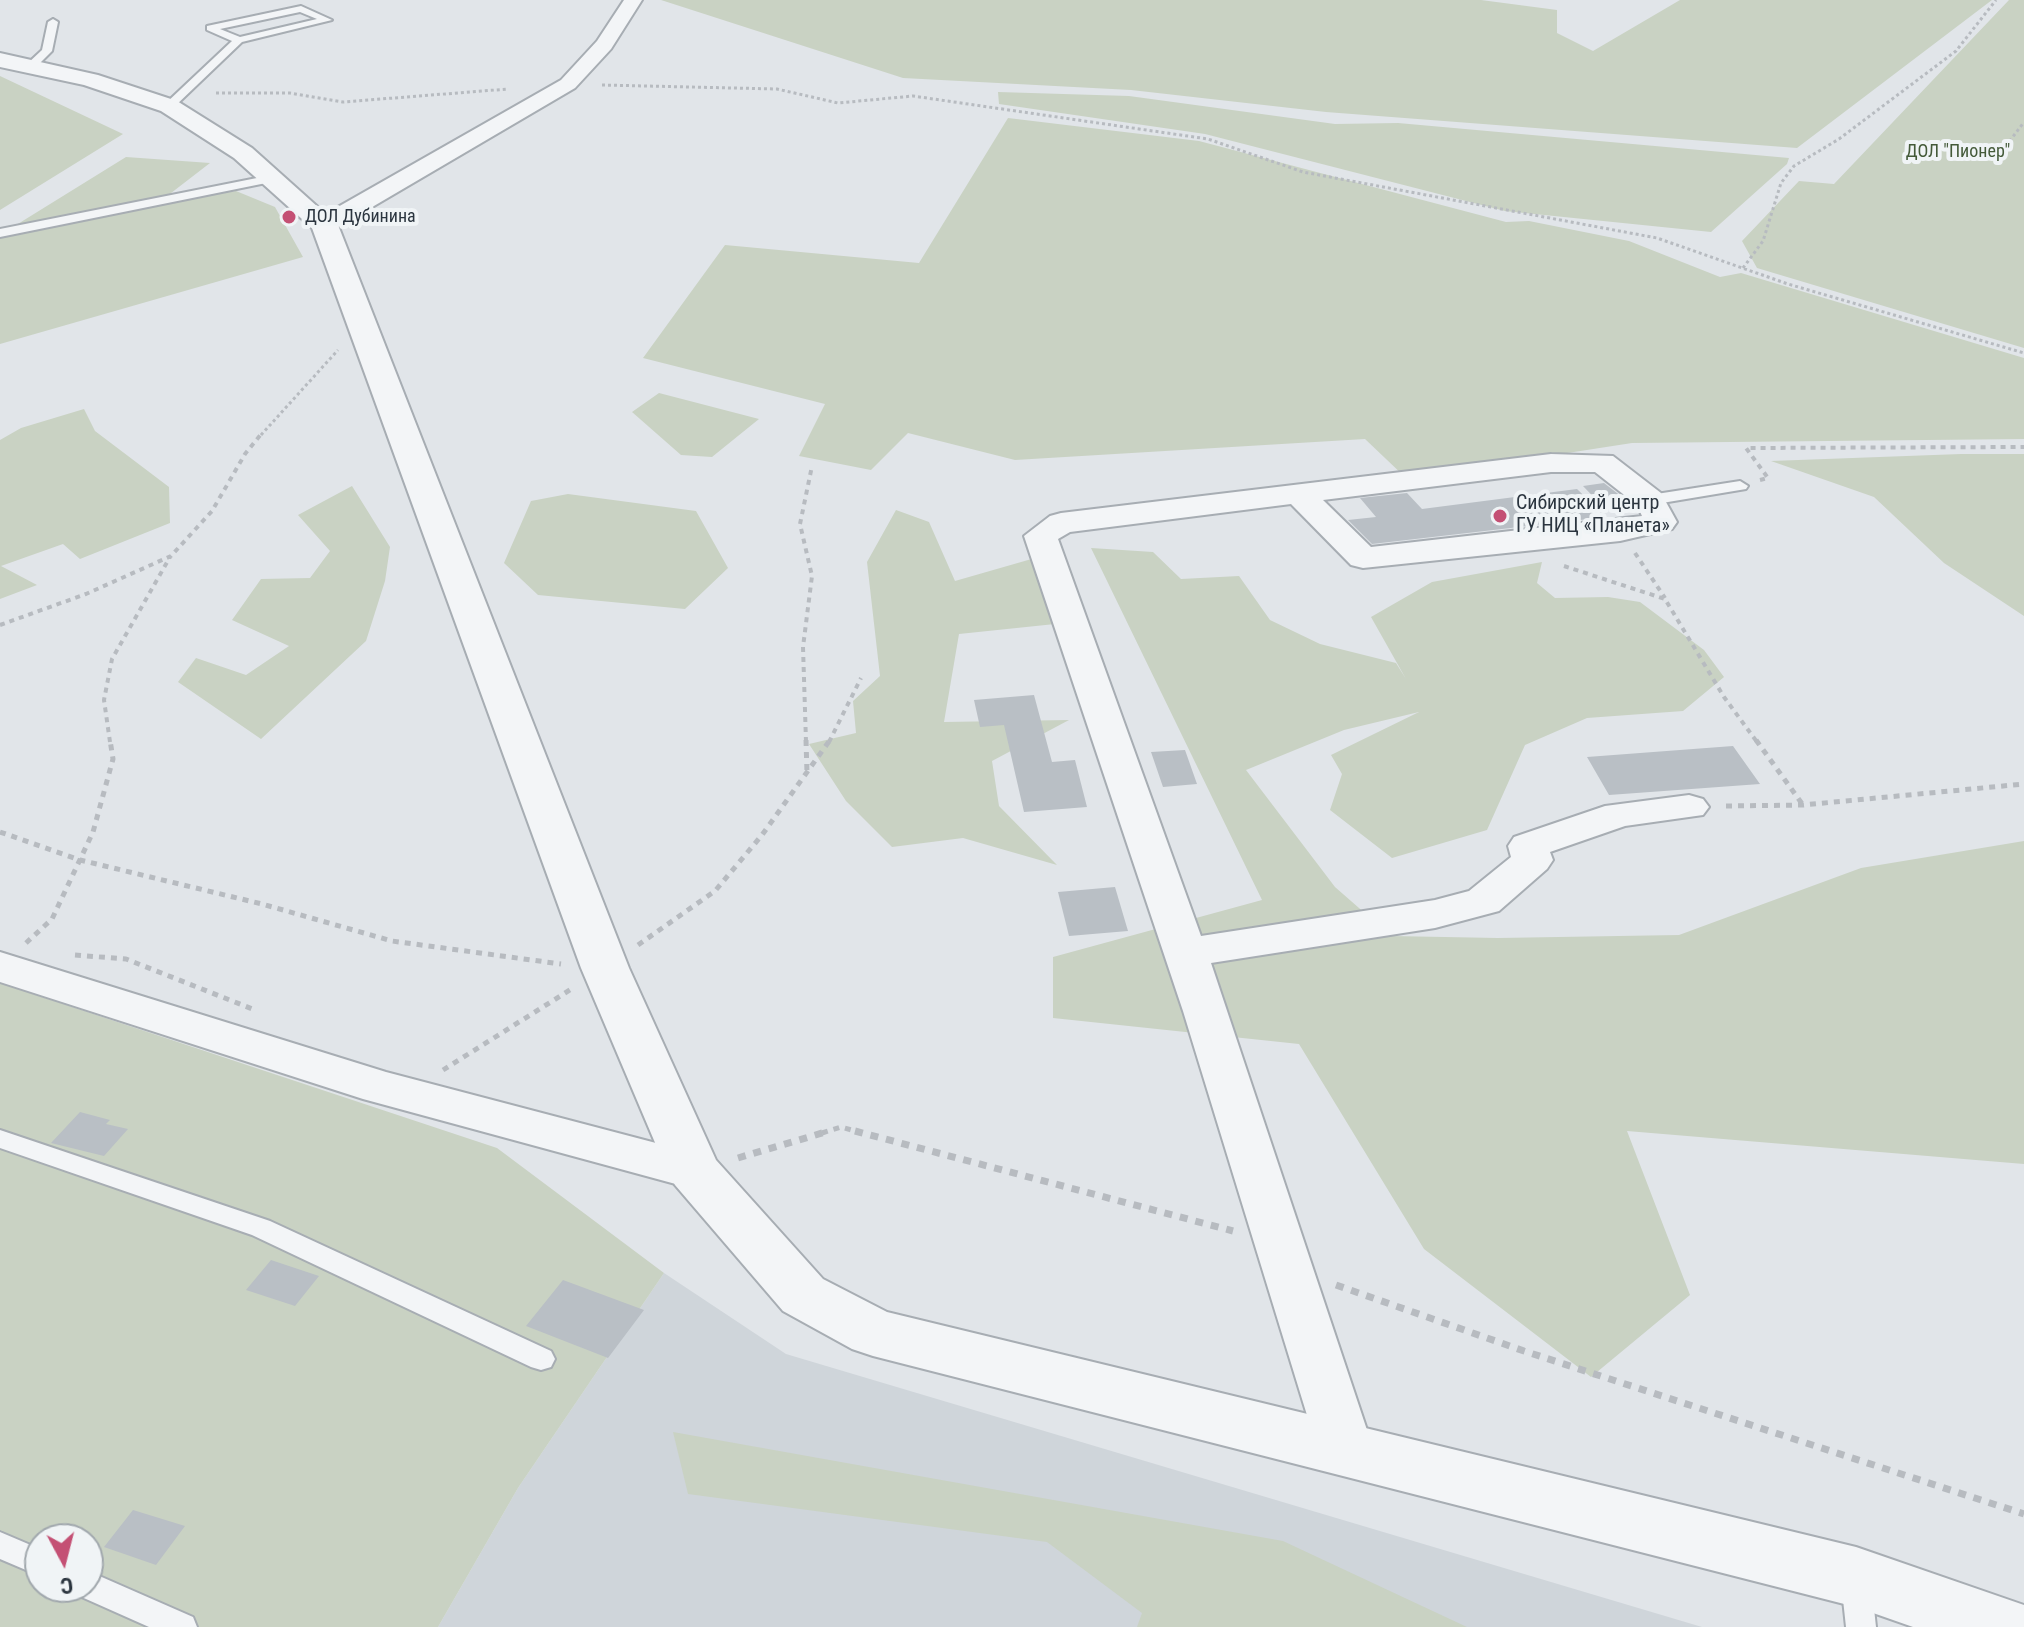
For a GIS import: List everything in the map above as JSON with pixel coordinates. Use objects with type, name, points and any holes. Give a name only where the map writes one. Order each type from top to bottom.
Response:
[{"type":"street","points":[[324,225],[568,84],[604,45],[633,0]]},
{"type":"street","points":[[15,63],[176,100],[243,153],[324,225],[605,968],[694,1171],[803,1295],[873,1332],[1856,1577],[2001,1627]]},
{"type":"street","points":[[1301,496],[1363,558],[1620,531],[1661,522],[1650,500],[1602,463],[1551,463],[1061,523],[1040,536],[1184,953],[1346,1451]]},
{"type":"street","points":[[1184,953],[1435,914],[1484,901],[1532,860],[1528,846],[1619,815],[1689,807]]},
{"type":"street","points":[[10,957],[405,1094],[694,1171]]},
{"type":"lane","points":[[176,100],[239,40],[327,20],[301,9],[210,28],[239,40]]},
{"type":"lane","points":[[15,63],[47,51],[53,22]]},
{"type":"lane","points":[[0,233],[272,179]]},
{"type":"lane","points":[[1650,500],[1740,486]]},
{"type":"lane","points":[[0,1139],[261,1228],[541,1359]]},
{"type":"lane","points":[[0,1545],[24,1556]]},
{"type":"lane","points":[[1856,1577],[1861,1627]]},
{"type":"lane","points":[[104,1592],[182,1627]]},
{"type":"path","points":[[1743,268],[1763,241],[1781,183],[1794,166],[1839,139],[1956,51],[1996,0]]},
{"type":"path","points":[[568,84],[777,89],[838,103],[913,96],[1208,139],[1303,172],[1657,238],[1801,289],[2024,353]]},
{"type":"path","points":[[176,100],[290,93],[343,102],[507,89]]},
{"type":"path","points":[[2006,146],[2024,122]]},
{"type":"path","points":[[10,957],[52,919],[93,832],[113,759],[104,700],[112,659],[171,556],[212,511],[245,454],[279,412],[330,361],[358,320]]},
{"type":"path","points":[[1740,486],[1768,478],[1746,448],[2024,447]]},
{"type":"path","points":[[807,774],[803,647],[812,576],[800,524],[812,466]]},
{"type":"path","points":[[1620,531],[1724,697],[1803,805]]},
{"type":"path","points":[[1496,545],[1665,599]]},
{"type":"path","points":[[0,625],[86,594],[171,556]]},
{"type":"path","points":[[405,1094],[605,968],[715,891],[829,743],[861,678]]},
{"type":"path","points":[[1689,807],[1803,805],[2024,784]]},
{"type":"path","points":[[0,832],[80,860],[262,904],[392,941],[605,968]]},
{"type":"path","points":[[694,1171],[841,1127],[1249,1236],[1288,1268],[1524,1351],[2024,1514]]},
{"type":"shaded area","points":[[664,1273],[786,1354],[1702,1627],[438,1627],[518,1488]]},
{"type":"green space","points":[[661,0],[1481,0],[1557,10],[1557,33],[1593,51],[1680,0],[1992,0],[1797,148],[1326,112],[1131,90],[903,78]]},
{"type":"green space","name":"ДОЛ \"Пионер\"","points":[[2009,0],[2024,0],[2024,348],[1757,268],[1742,241],[1799,181],[1834,184]]},
{"type":"green space","points":[[0,76],[123,134],[0,210]]},
{"type":"green space","points":[[998,92],[1129,96],[1335,124],[1398,123],[1789,158],[1787,164],[1711,232],[1505,211],[1205,134],[999,104]]},
{"type":"green space","points":[[1008,118],[1199,141],[1506,222],[1529,221],[1629,241],[1720,277],[1741,273],[2024,358],[2024,439],[1632,443],[1406,478],[1365,439],[1015,460],[908,433],[871,470],[799,456],[825,404],[643,358],[725,245],[919,263]]},
{"type":"green space","points":[[126,157],[210,163],[162,200],[236,191],[275,207],[303,257],[0,344],[0,235]]},
{"type":"green space","points":[[659,393],[759,419],[712,457],[681,455],[632,412]]},
{"type":"green space","points":[[84,409],[95,431],[169,487],[170,523],[80,559],[63,544],[1,566],[37,585],[0,599],[0,440],[21,428]]},
{"type":"green space","points":[[2024,454],[2024,616],[1944,563],[1874,497],[1771,461]]},
{"type":"green space","points":[[352,486],[390,547],[385,581],[366,641],[261,739],[178,682],[196,658],[246,675],[289,646],[232,620],[261,579],[310,578],[330,551],[298,515]]},
{"type":"green space","points":[[568,494],[696,511],[728,568],[685,609],[538,595],[504,563],[531,501]]},
{"type":"green space","points":[[896,510],[929,522],[955,581],[1042,556],[1055,624],[959,634],[944,722],[1069,720],[992,761],[999,806],[1057,865],[963,838],[892,847],[846,801],[809,744],[856,733],[853,701],[880,676],[867,562]]},
{"type":"green space","points":[[1091,548],[1153,552],[1181,579],[1239,576],[1270,620],[1320,644],[1396,663],[1406,679],[1371,617],[1432,582],[1542,562],[1537,583],[1555,598],[1608,597],[1640,602],[1704,650],[1724,677],[1683,711],[1587,718],[1525,745],[1487,830],[1392,858],[1330,810],[1342,774],[1331,755],[1419,712],[1344,730],[1246,770],[1335,887],[1391,936],[1679,935],[1861,868],[2024,841],[2024,1164],[1627,1131],[1690,1295],[1591,1377],[1424,1249],[1299,1044],[1053,1018],[1053,957],[1262,900]]},
{"type":"green space","points":[[0,983],[497,1148],[664,1273],[518,1488],[438,1627],[0,1627]]},
{"type":"green space","points":[[673,1432],[1283,1541],[1467,1627],[1137,1627],[1142,1613],[1047,1542],[688,1494]]},
{"type":"building","points":[[1604,483],[1635,508],[1607,511],[1583,486]]},
{"type":"building","name":"Сибирский центр ГУ НИЦ «Планета»","points":[[1577,489],[1606,517],[1372,544],[1348,520],[1376,517],[1360,498],[1407,493],[1422,509]]},
{"type":"building","points":[[1034,695],[1052,762],[1075,760],[1087,807],[1024,812],[1004,725],[980,727],[974,700]]},
{"type":"building","points":[[1733,746],[1760,784],[1609,795],[1587,757]]},
{"type":"building","points":[[1185,750],[1197,784],[1163,787],[1151,752]]},
{"type":"building","points":[[1115,887],[1128,931],[1069,936],[1058,892]]},
{"type":"building","points":[[80,1112],[110,1120],[106,1124],[128,1129],[104,1156],[51,1143]]},
{"type":"building","points":[[271,1260],[319,1276],[295,1306],[246,1290]]},
{"type":"building","points":[[563,1280],[644,1310],[608,1358],[526,1326]]},
{"type":"building","points":[[133,1510],[185,1526],[156,1565],[104,1547]]},
{"type":"place","name":"ДОЛ Дубинина","points":[[289,217]]},
{"type":"place","name":"Сибирский центр ГУ НИЦ «Планета»","points":[[1500,516]]}]
